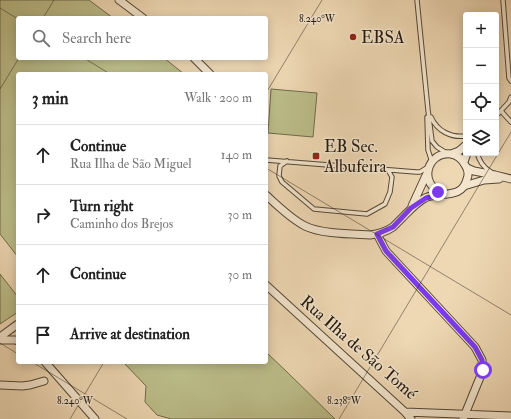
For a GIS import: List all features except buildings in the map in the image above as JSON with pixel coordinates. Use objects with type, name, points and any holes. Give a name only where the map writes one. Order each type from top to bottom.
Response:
[{"type":"street","points":[[119,0],[140,16]]},
{"type":"street","points":[[196,60],[208,72]]},
{"type":"street","points":[[268,197],[297,222],[306,227],[318,231],[370,235],[377,234],[393,227],[411,208],[417,198],[430,166],[437,158],[459,151],[463,148]]},
{"type":"street","points":[[411,208],[426,198],[455,193],[464,186],[467,181],[468,174],[465,165],[460,158],[450,154]]},
{"type":"street","points":[[465,165],[466,156]]},
{"type":"street","points":[[465,165],[474,171],[508,179]]},
{"type":"street","points":[[430,166],[428,177],[430,183],[438,192],[444,194]]},
{"type":"street","points":[[464,186],[484,180],[508,179]]},
{"type":"street","points":[[377,234],[386,251],[475,347],[482,360],[483,370],[464,417]]},
{"type":"street","name":"Rua Ilha de São Tomé","points":[[268,287],[405,412],[464,417],[511,416]]},
{"type":"street","points":[[0,337],[16,327]]},
{"type":"street","points":[[0,340],[16,341]]},
{"type":"street","points":[[47,364],[95,419]]},
{"type":"street","points":[[0,385],[22,386],[44,381]]},
{"type":"street","points":[[405,412],[411,419]]},
{"type":"lane","points":[[417,0],[432,141],[442,151],[450,154]]},
{"type":"lane","points":[[503,0],[509,78],[511,81]]},
{"type":"lane","points":[[511,97],[509,102],[501,111],[511,122]]},
{"type":"lane","points":[[428,110],[432,121],[439,129],[447,134],[457,137],[463,136]]},
{"type":"lane","points":[[268,160],[420,172],[430,166],[427,125],[428,110]]},
{"type":"lane","points":[[478,156],[479,161],[495,175]]},
{"type":"lane","points":[[287,161],[280,166],[279,176],[282,182],[314,209],[367,214],[385,204],[390,192],[392,177],[388,170]]},
{"type":"green space","points":[[0,0],[89,0],[110,16],[16,16],[16,60],[166,60],[182,72],[16,72],[16,254],[0,234]]},
{"type":"green space","points":[[271,89],[317,93],[313,137],[268,133]]},
{"type":"green space","points":[[0,274],[16,294],[16,313],[0,324]]},
{"type":"green space","points":[[268,354],[335,419],[171,419],[157,415],[145,402],[146,386],[125,364],[268,364]]},
{"type":"place","name":"EBSA","points":[[353,37]]},
{"type":"place","name":"EB Sec. Albufeira","points":[[316,156]]},
{"type":"route","points":[[438,192],[444,194],[426,198],[411,208],[393,227],[377,234],[386,251],[475,347],[482,360],[483,370]]}]
